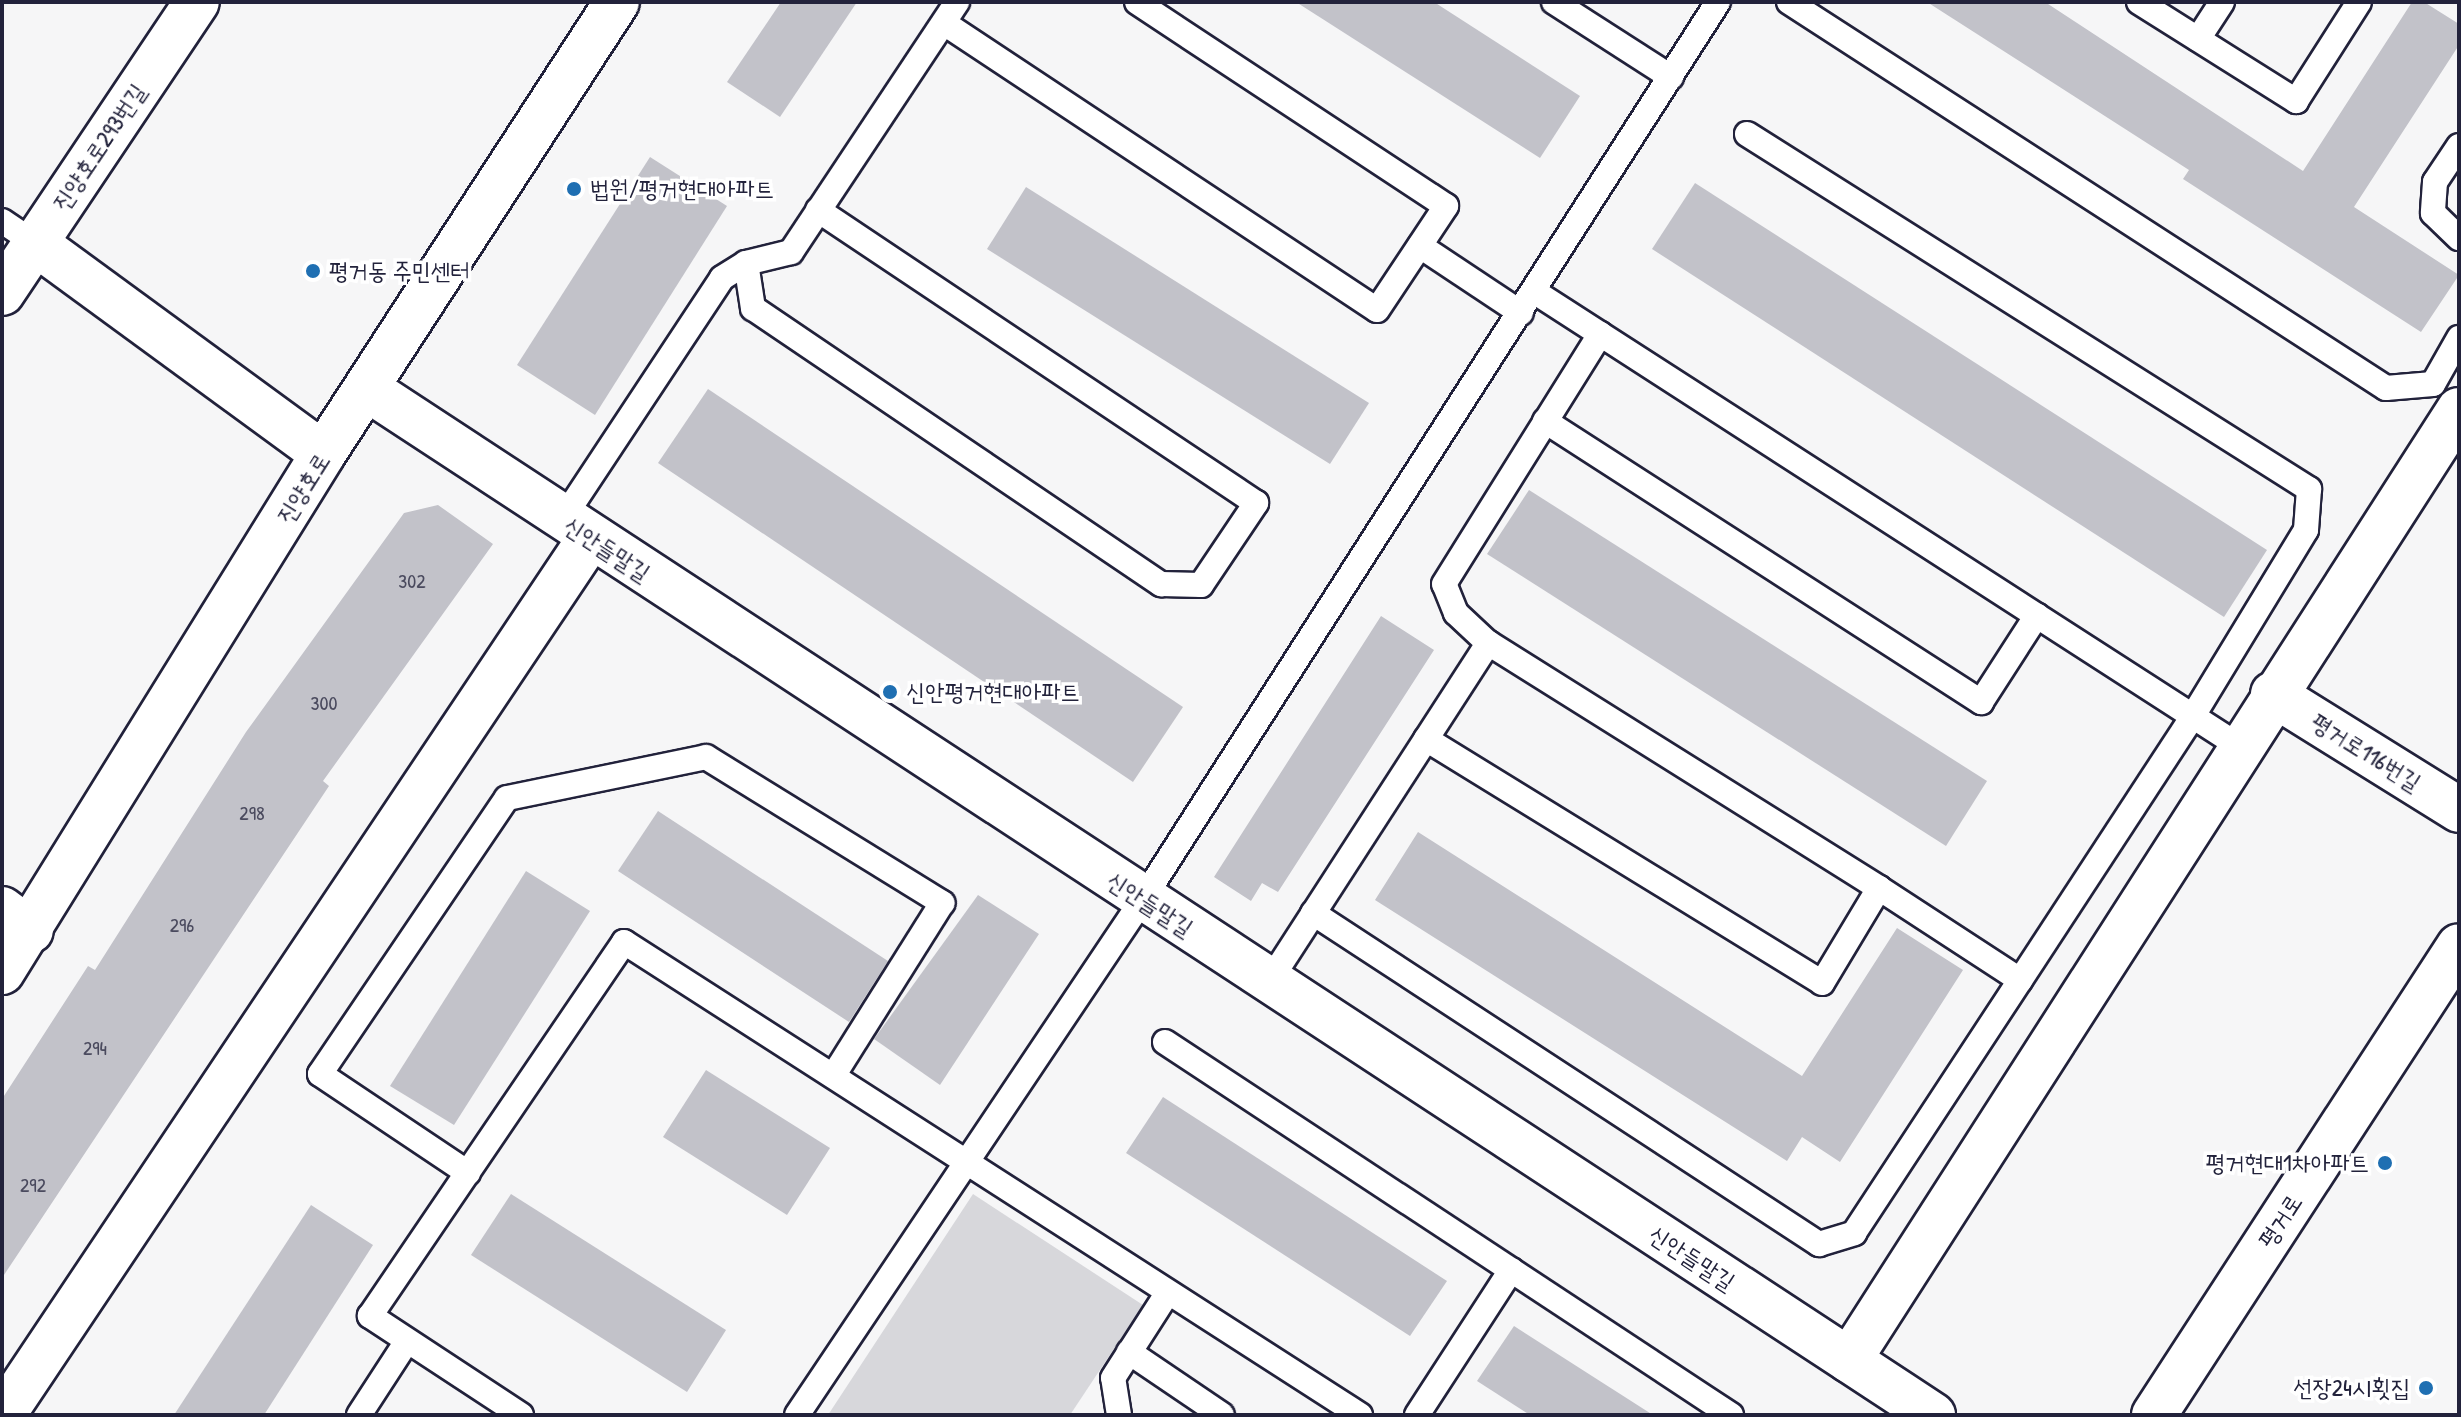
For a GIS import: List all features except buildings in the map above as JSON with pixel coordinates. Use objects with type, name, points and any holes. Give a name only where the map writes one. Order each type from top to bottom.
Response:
[{"type":"street","name":"진양호로293번길","points":[[2,293],[18,232],[197,2]]},
{"type":"street","name":"진양호로","points":[[2,972],[16,920],[323,454],[369,390],[608,4]]},
{"type":"street","points":[[18,232],[323,454]]},
{"type":"street","name":"신안들말길","points":[[369,390],[576,529],[1933,1415]]},
{"type":"street","points":[[1849,1360],[2239,746],[2459,410]]},
{"type":"street","points":[[3,1415],[576,529]]},
{"type":"street","name":"평거로116번길","points":[[2273,694],[2459,810]]},
{"type":"street","name":"평거로","points":[[2154,1415],[2459,946]]},
{"type":"lane","points":[[576,529],[722,278],[746,263],[791,252],[957,2]]},
{"type":"lane","points":[[944,23],[1377,310],[1446,206],[1137,2]]},
{"type":"lane","points":[[1554,2],[1671,77]]},
{"type":"lane","points":[[797,1415],[1143,899],[1718,2]]},
{"type":"lane","points":[[1789,2],[2386,388],[2433,384],[2459,338]]},
{"type":"lane","points":[[2139,2],[2296,101],[2359,2]]},
{"type":"lane","points":[[2198,39],[2222,2]]},
{"type":"lane","points":[[1313,913],[1819,1244],[1854,1233],[2193,716],[2306,530],[2309,489],[1747,134]]},
{"type":"lane","points":[[2459,146],[2435,182],[2433,213],[2459,238]]},
{"type":"lane","points":[[746,263],[753,308],[1161,584],[1201,585],[1256,503],[818,210]]},
{"type":"lane","points":[[1420,246],[1528,302],[1600,334],[2239,746]]},
{"type":"lane","points":[[1600,334],[1444,584],[1456,613],[1488,643],[2020,980]]},
{"type":"lane","points":[[1545,421],[1981,702],[2037,615]]},
{"type":"lane","points":[[1269,982],[1488,643]]},
{"type":"lane","points":[[1426,739],[1822,983],[1879,888]]},
{"type":"lane","points":[[468,1173],[320,1074],[507,798],[706,757],[942,903],[833,1076]]},
{"type":"lane","points":[[521,1415],[370,1316],[624,942],[1167,1294],[1360,1415]]},
{"type":"lane","points":[[1165,1042],[1731,1415]]},
{"type":"lane","points":[[1417,1415],[1511,1270]]},
{"type":"lane","points":[[1119,1415],[1113,1378],[1167,1294]]},
{"type":"lane","points":[[359,1415],[407,1341]]},
{"type":"lane","points":[[1129,1352],[1222,1415]]},
{"type":"shaded area","points":[[973,1194],[1143,1305],[1070,1415],[828,1415]]},
{"type":"place","name":"법원/평거현대아파트","points":[[574,189]]},
{"type":"place","name":"평거동 주민센터","points":[[313,271]]},
{"type":"place","name":"신안평거현대아파트","points":[[890,692]]},
{"type":"place","name":"평거현대1차아파트","points":[[2385,1163]]},
{"type":"place","name":"선장24시횟집","points":[[2426,1388]]}]
